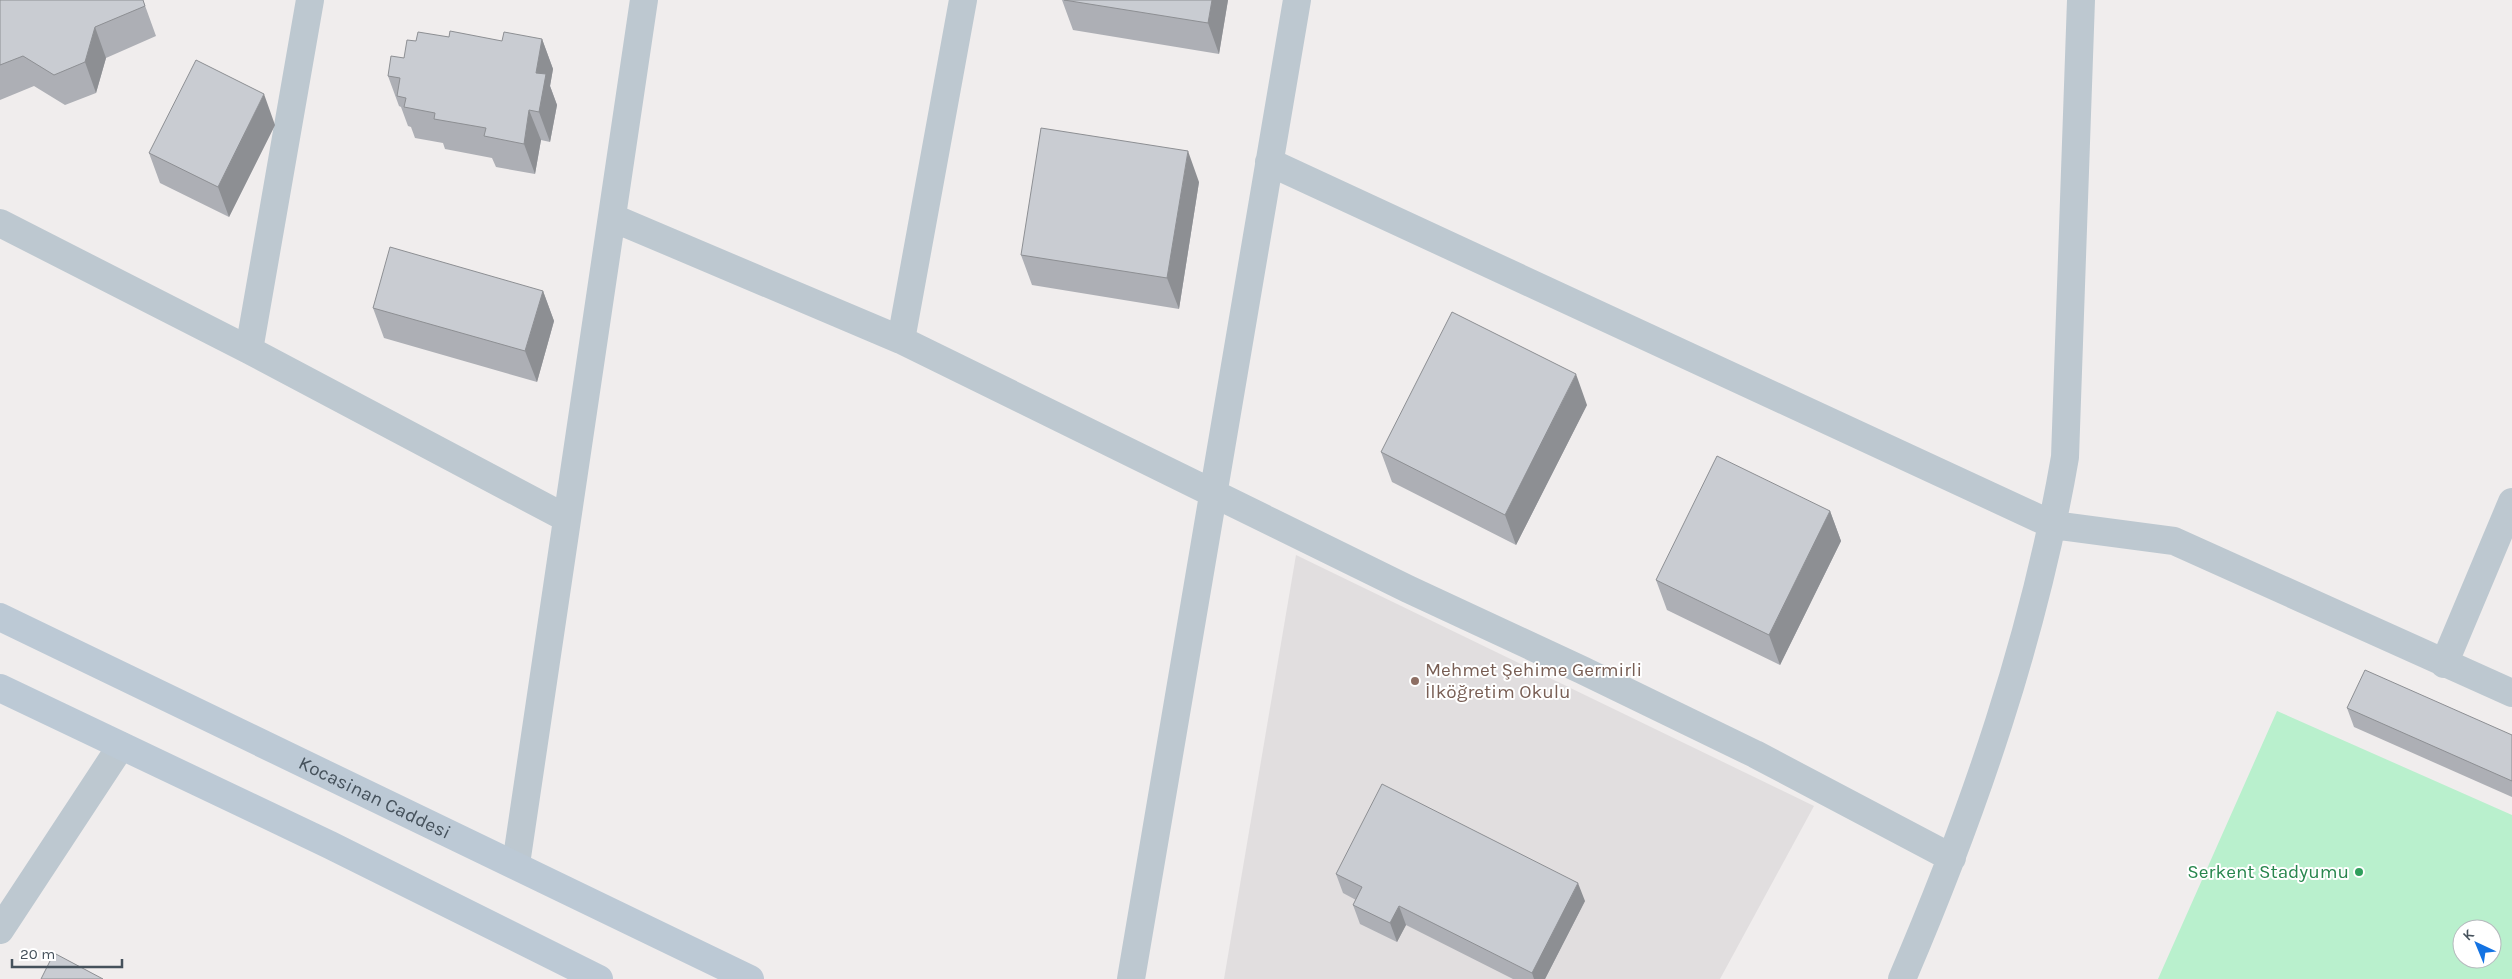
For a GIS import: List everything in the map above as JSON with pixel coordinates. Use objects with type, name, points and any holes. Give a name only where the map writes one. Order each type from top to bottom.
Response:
[{"type":"main road","name":"Kocasinan Caddesi","points":[[0,617],[516,864],[750,979]]},
{"type":"main road","points":[[0,688],[339,850],[599,979]]},
{"type":"street","points":[[249,350],[310,0]]},
{"type":"street","points":[[516,864],[644,0]]},
{"type":"street","points":[[900,340],[963,0]]},
{"type":"street","points":[[1132,979],[1297,0]]},
{"type":"street","points":[[1902,979],[1952,858],[1979,786],[2013,678],[2053,525],[2065,457],[2081,0]]},
{"type":"street","points":[[1269,162],[2053,525],[2174,542],[2512,693]]},
{"type":"street","points":[[613,218],[900,340],[1213,494],[1720,737],[1952,858]]},
{"type":"street","points":[[0,222],[249,350],[566,518]]},
{"type":"street","points":[[2444,664],[2512,502]]},
{"type":"street","points":[[0,930],[121,746]]},
{"type":"shaded area","name":"Mehmet Şehime Germirli İlköğretim Okulu","points":[[1296,555],[1814,806],[1720,979],[1224,979]]},
{"type":"green space","name":"Serkent Stadyumu","points":[[2277,711],[2512,815],[2512,979],[2158,979]]},
{"type":"building","points":[[0,0],[143,0],[145,6],[95,27],[85,62],[54,75],[23,56],[0,65]]},
{"type":"building","points":[[1064,0],[1212,0],[1208,23]]},
{"type":"building","points":[[450,31],[502,41],[504,32],[542,39],[536,73],[546,74],[539,112],[529,110],[524,144],[484,136],[486,128],[434,119],[435,113],[404,107],[406,98],[397,96],[400,78],[388,76],[391,56],[404,58],[407,40],[416,41],[418,32],[449,37]]},
{"type":"building","points":[[196,60],[264,94],[218,187],[149,153]]},
{"type":"building","points":[[1041,128],[1188,151],[1167,278],[1021,255]]},
{"type":"building","points":[[390,247],[543,291],[525,351],[373,308]]},
{"type":"building","points":[[1452,312],[1576,374],[1505,515],[1381,452]]},
{"type":"building","points":[[1717,456],[1830,511],[1769,635],[1656,580]]},
{"type":"building","points":[[2365,670],[2512,735],[2512,781],[2347,708]]},
{"type":"building","points":[[1382,784],[1578,883],[1532,973],[1399,906],[1390,923],[1353,905],[1362,887],[1336,874]]},
{"type":"building","points":[[54,953],[103,979],[41,979]]},
{"type":"place","name":"Mehmet Şehime Germirli İlköğretim Okulu","points":[[1415,681]]},
{"type":"place","name":"Serkent Stadyumu","points":[[2359,872]]}]
